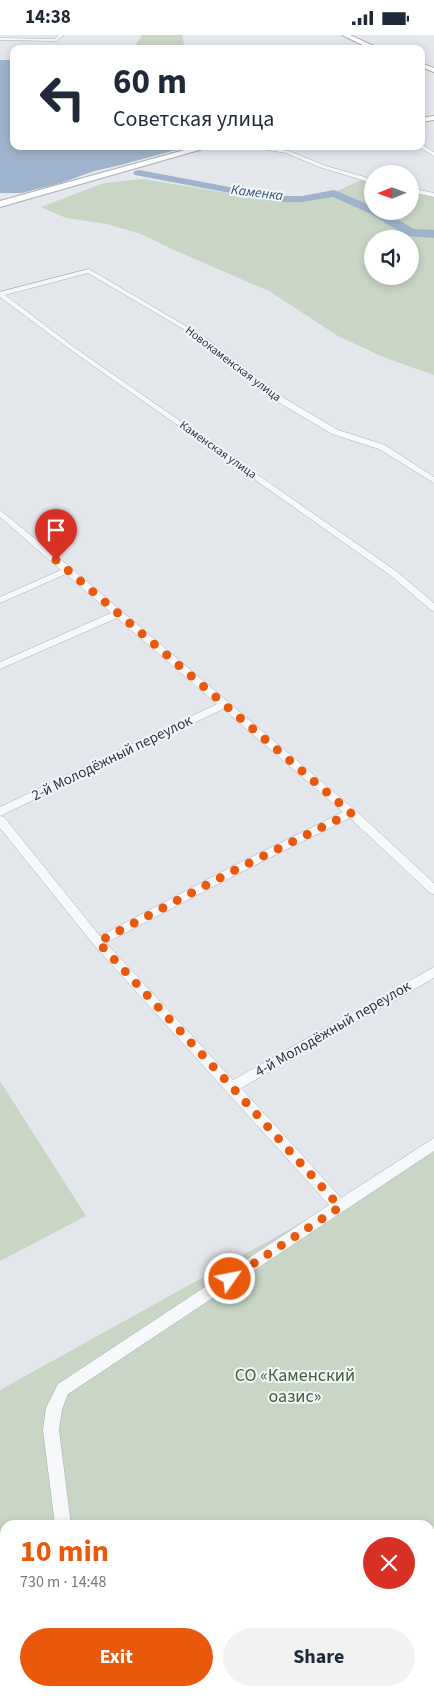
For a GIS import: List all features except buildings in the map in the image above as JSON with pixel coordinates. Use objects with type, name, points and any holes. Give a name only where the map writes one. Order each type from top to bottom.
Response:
[{"type":"street","points":[[0,39],[56,40],[62,35]]},
{"type":"street","points":[[345,35],[368,45]]},
{"type":"street","points":[[0,204],[195,150]]},
{"type":"street","points":[[274,150],[287,152],[331,170],[364,179]]},
{"type":"street","points":[[419,192],[434,195]]},
{"type":"street","name":"Новокаменская улица","points":[[0,294],[88,271],[204,339],[281,400],[335,432],[382,447],[434,481]]},
{"type":"street","name":"Каменская улица","points":[[0,294],[73,349],[393,573],[434,608]]},
{"type":"street","points":[[0,304],[10,301]]},
{"type":"street","points":[[0,513],[351,813],[434,891]]},
{"type":"street","points":[[0,599],[68,570]]},
{"type":"street","points":[[0,666],[117,614]]},
{"type":"street","name":"2-й Молодёжный переулок","points":[[0,812],[224,704]]},
{"type":"street","points":[[98,942],[237,869],[351,813]]},
{"type":"street","points":[[0,820],[98,942],[340,1207]]},
{"type":"street","name":"4-й Молодёжный переулок","points":[[232,1087],[434,971]]},
{"type":"street","points":[[62,1520],[51,1431],[54,1408],[64,1389],[434,1144]]},
{"type":"green space","points":[[142,35],[182,35],[184,45],[136,45]]},
{"type":"green space","points":[[143,179],[274,201],[304,200],[331,196],[364,208],[364,220],[383,220],[399,230],[364,230],[364,285],[419,285],[419,236],[434,237],[434,375],[383,357],[338,336],[269,291],[141,234],[107,224],[66,218],[41,207],[104,183]]},
{"type":"green space","points":[[363,179],[364,179],[364,205],[335,192]]},
{"type":"green space","points":[[419,192],[434,193],[434,232],[410,230],[393,220],[419,220]]},
{"type":"green space","points":[[0,1081],[86,1216],[0,1261]]},
{"type":"green space","name":"СО «Каменский оазис»","points":[[434,1149],[434,1520],[0,1520],[0,1390]]},
{"type":"water","points":[[0,60],[10,60],[10,150],[175,150],[94,171],[61,183],[22,193],[0,193]]},
{"type":"waterway","name":"Каменка","points":[[139,173],[277,199],[302,199],[334,193],[364,206]]},
{"type":"waterway","name":"Каменка","points":[[389,220],[411,233],[434,234]]},
{"type":"route","points":[[56,560],[351,813],[237,869],[98,942],[340,1207],[230,1279]]}]
